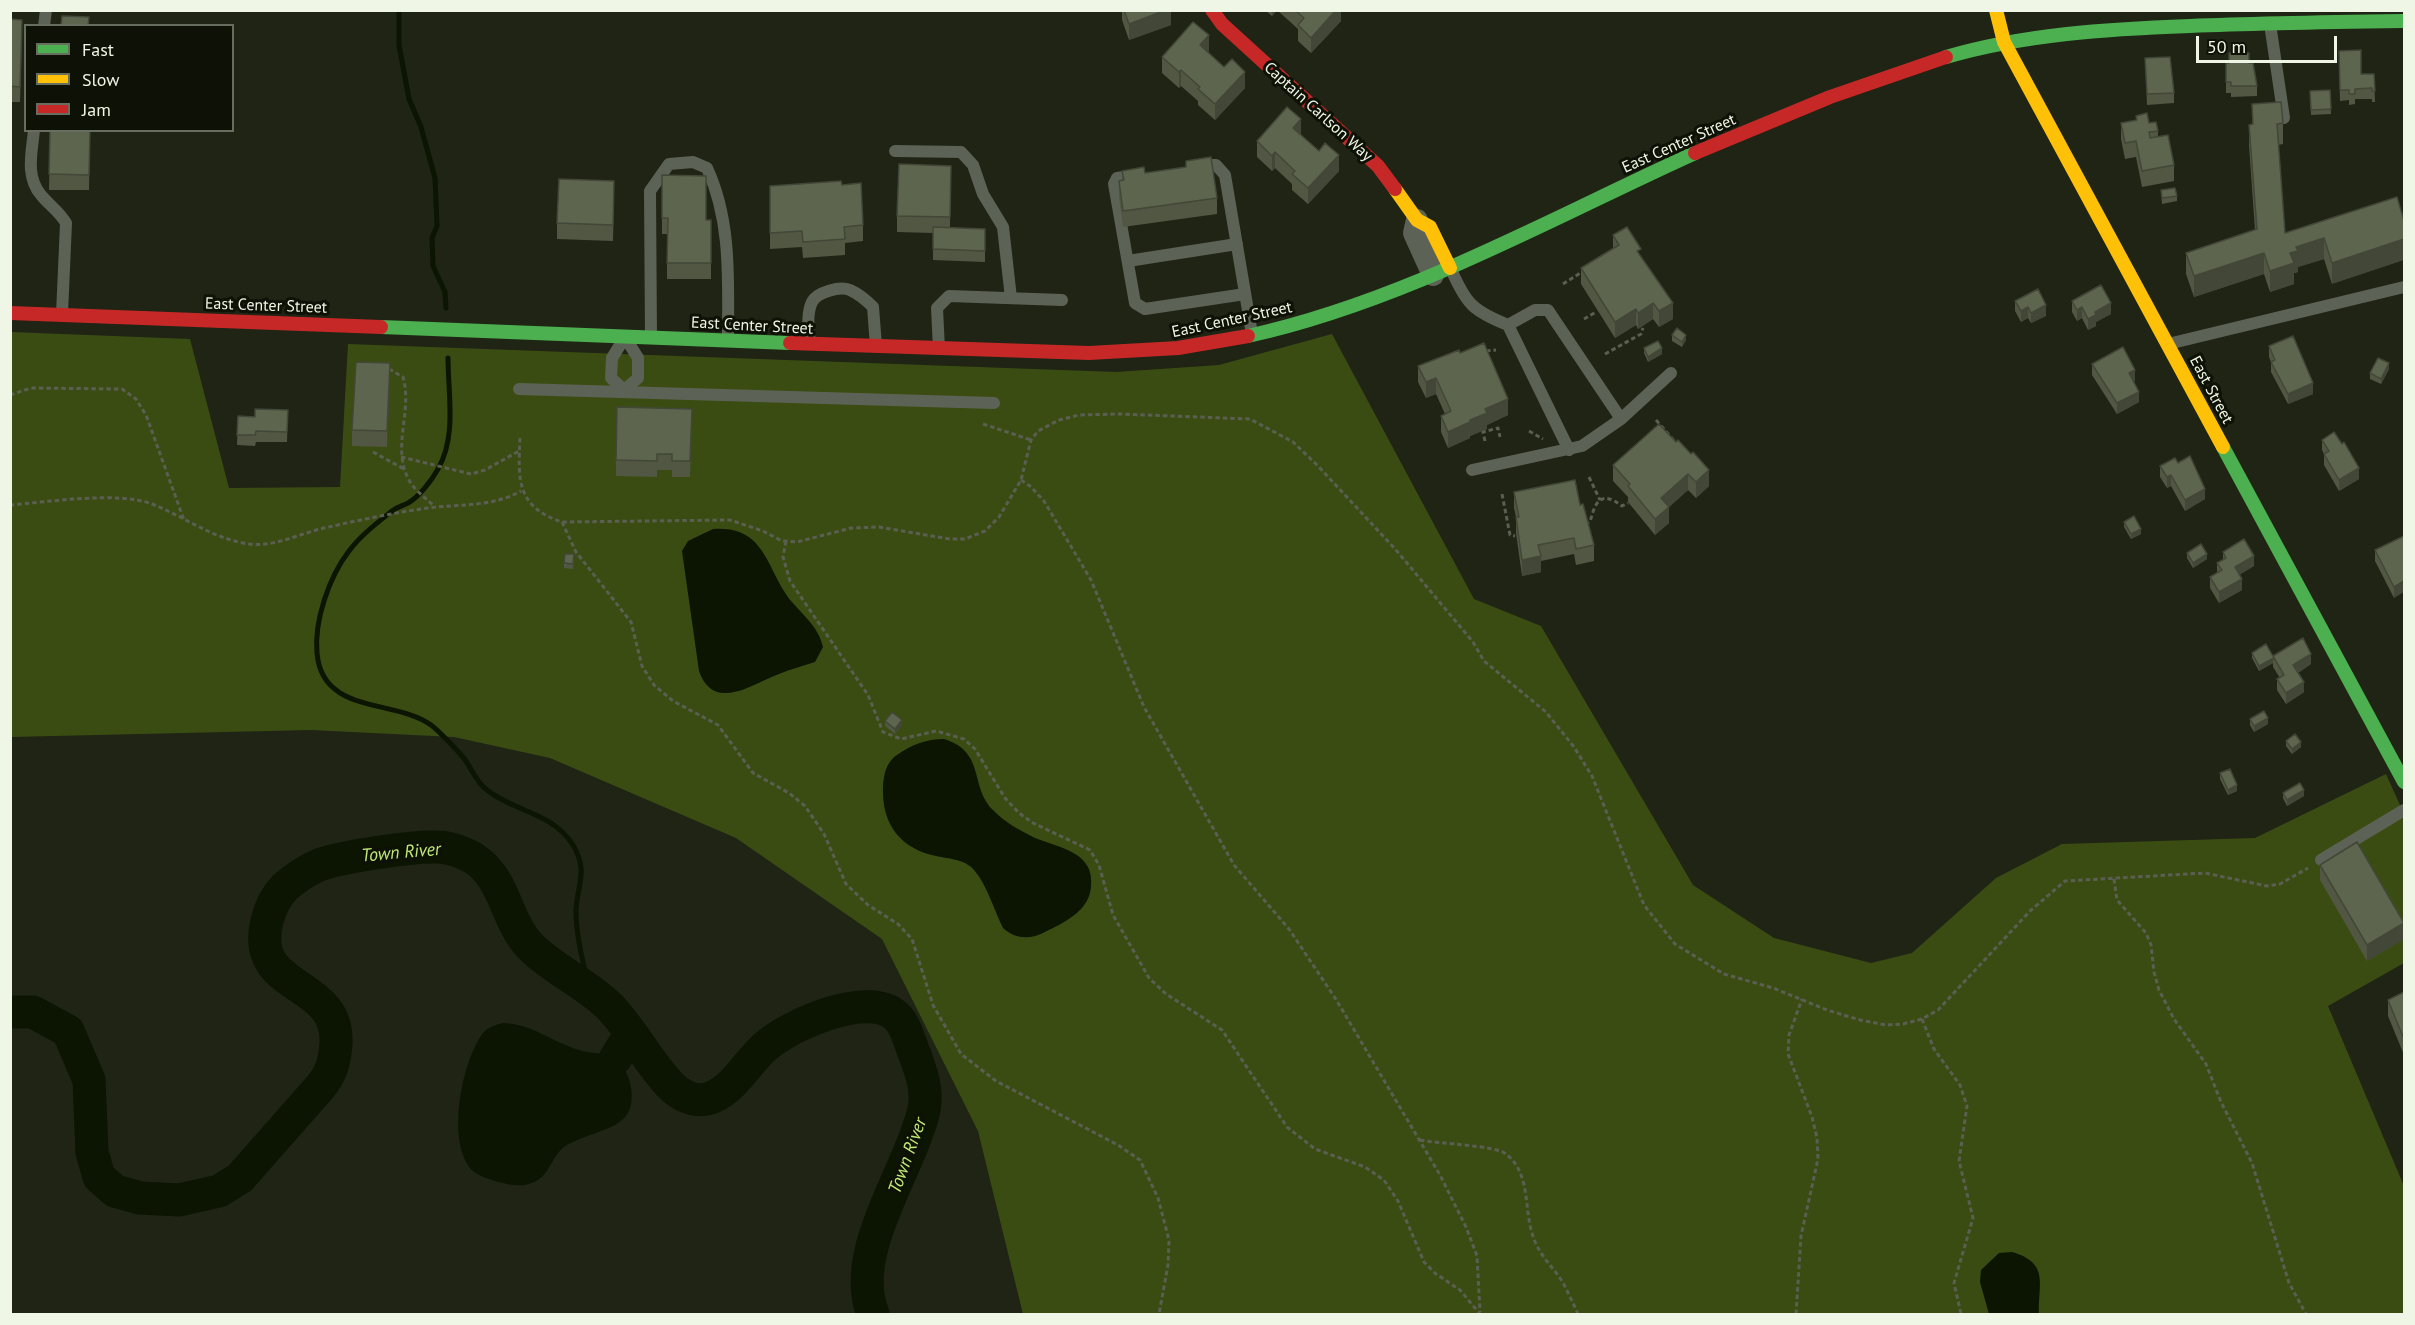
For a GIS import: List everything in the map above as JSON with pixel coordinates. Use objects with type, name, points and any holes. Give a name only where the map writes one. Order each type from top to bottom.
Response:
[{"type":"main road","name":"Captain Carlson Way","points":[[1212,10],[1222,24],[1378,166],[1417,220]]},
{"type":"main road","name":"East Street","points":[[1996,10],[2004,42],[2404,782]]},
{"type":"main road","name":"East Center Street","points":[[10,313],[876,348],[1086,354],[1148,352],[1252,335],[1358,304],[1442,272],[1635,181],[1796,111],[1926,64],[2004,42],[2095,31],[2270,17],[2376,16],[2404,21]]},
{"type":"street","name":"Captain Carlson Way","points":[[1417,220],[1414,233],[1442,272]]},
{"type":"lane","points":[[2270,17],[2284,118]]},
{"type":"lane","points":[[34,132],[31,176],[40,195],[58,210],[66,223],[62,315]]},
{"type":"lane","points":[[894,151],[961,152],[973,165],[983,194],[1003,227],[1011,298]]},
{"type":"lane","points":[[651,338],[650,191],[669,164],[693,162],[707,168],[717,190],[728,251],[728,341]]},
{"type":"lane","points":[[1186,167],[1209,163],[1221,169],[1237,244],[1252,335]]},
{"type":"lane","points":[[1151,173],[1117,178],[1114,184],[1135,303],[1146,309],[1245,294]]},
{"type":"lane","points":[[1128,261],[1237,244]]},
{"type":"lane","points":[[1442,272],[1468,304],[1487,317],[1508,325],[1569,450]]},
{"type":"lane","points":[[2167,344],[2404,287]]},
{"type":"lane","points":[[810,345],[808,314],[813,299],[825,292],[847,289],[861,296],[873,307],[876,348]]},
{"type":"lane","points":[[939,350],[937,308],[948,296],[1062,300]]},
{"type":"lane","points":[[1508,325],[1535,310],[1548,310],[1621,419]]},
{"type":"lane","points":[[625,337],[638,358],[638,378],[624,390],[611,378],[612,358],[625,337]]},
{"type":"lane","points":[[1472,470],[1569,450],[1592,441],[1621,419],[1671,373]]},
{"type":"lane","points":[[519,389],[624,390],[994,403]]},
{"type":"lane","points":[[2321,860],[2404,810]]},
{"type":"path","points":[[1563,284],[1589,268]]},
{"type":"path","points":[[1584,320],[1596,312]]},
{"type":"path","points":[[1605,354],[1641,334],[1642,328]]},
{"type":"path","points":[[1480,352],[1496,350]]},
{"type":"path","points":[[380,368],[398,372],[408,393],[401,458],[411,484],[435,507]]},
{"type":"path","points":[[10,395],[31,387],[122,389],[136,399],[146,415],[184,520]]},
{"type":"path","points":[[520,438],[518,477],[521,491],[537,510],[562,522],[730,520],[786,542],[797,542],[851,528],[879,527],[950,539],[965,539],[985,531],[999,517],[1021,480],[1031,440],[1038,431],[1069,417],[1120,414],[1250,419],[1293,442],[1372,522],[1473,642],[1484,661],[1546,712],[1569,741],[1600,793],[1638,892],[1661,930],[1675,944],[1709,967],[1827,1010],[1886,1025],[1922,1019],[1938,1010],[2050,891],[2065,881],[2205,873],[2267,886],[2289,879],[2321,860]]},
{"type":"path","points":[[1656,420],[1681,448]]},
{"type":"path","points":[[983,424],[1031,440]]},
{"type":"path","points":[[1485,441],[1483,432],[1498,428],[1500,437]]},
{"type":"path","points":[[1529,431],[1545,440]]},
{"type":"path","points":[[401,458],[430,463],[464,474],[477,473],[519,451]]},
{"type":"path","points":[[373,452],[404,469]]},
{"type":"path","points":[[1589,477],[1600,500]]},
{"type":"path","points":[[1021,480],[1044,501],[1090,580],[1144,707],[1234,865],[1289,928],[1362,1039],[1420,1140],[1455,1204],[1474,1248],[1480,1314]]},
{"type":"path","points":[[10,505],[124,499],[151,504],[206,531],[248,544],[278,542],[320,529],[435,507],[486,503],[511,497],[521,491]]},
{"type":"path","points":[[1502,494],[1510,535],[1515,536]]},
{"type":"path","points":[[1586,524],[1590,522],[1594,505],[1600,500],[1611,499],[1622,506],[1628,503]]},
{"type":"path","points":[[562,522],[576,552],[630,622],[642,666],[654,685],[673,701],[718,725],[730,737],[753,773],[798,799],[820,829],[846,884],[867,904],[898,924],[912,939],[933,1005],[961,1054],[996,1081],[1118,1145],[1140,1160],[1149,1174],[1164,1216],[1168,1240],[1168,1264],[1159,1314]]},
{"type":"path","points":[[786,542],[783,557],[790,581],[867,695],[883,732],[901,739],[936,731],[964,739],[981,756],[1005,798],[1019,813],[1033,823],[1090,850],[1099,865],[1113,915],[1154,983],[1166,994],[1222,1030],[1287,1127],[1315,1149],[1353,1162],[1384,1180],[1398,1202],[1424,1262],[1436,1275],[1460,1290],[1480,1314]]},
{"type":"path","points":[[2114,879],[2117,900],[2146,933],[2151,945],[2154,972],[2164,1000],[2174,1019],[2206,1064],[2221,1102],[2252,1163],[2289,1283],[2306,1314]]},
{"type":"path","points":[[1796,1314],[1801,1236],[1818,1159],[1817,1138],[1812,1118],[1788,1054],[1788,1035],[1802,999]]},
{"type":"path","points":[[1922,1019],[1934,1049],[1960,1085],[1967,1106],[1959,1161],[1973,1218],[1954,1283],[1961,1314]]},
{"type":"path","points":[[1420,1140],[1450,1146],[1495,1149],[1506,1154],[1521,1173],[1531,1230],[1540,1253],[1563,1282],[1578,1314]]},
{"type":"green space","points":[[11,332],[190,339],[229,488],[340,487],[348,344],[1116,372],[1219,365],[1332,334],[1474,599],[1541,626],[1693,885],[1774,938],[1871,963],[1912,953],[1996,878],[2062,844],[2255,838],[2386,774],[2404,814],[2404,963],[2328,1006],[2404,1186],[2404,1314],[1023,1314],[978,1131],[882,939],[736,838],[550,758],[454,737],[311,730],[11,737]]},
{"type":"shaded area","points":[[713,529],[731,530],[744,534],[763,552],[783,590],[821,640],[823,647],[815,662],[734,692],[714,691],[706,684],[699,671],[682,551],[688,541]]},
{"type":"shaded area","points":[[944,739],[966,752],[972,761],[986,801],[997,814],[1035,838],[1074,853],[1082,859],[1091,875],[1091,887],[1086,903],[1075,915],[1039,935],[1023,937],[1008,932],[1003,928],[979,876],[970,866],[957,860],[924,853],[904,842],[897,834],[886,815],[883,792],[885,771],[893,758],[913,746],[925,741]]},
{"type":"shaded area","points":[[503,1023],[533,1030],[569,1047],[614,1058],[624,1069],[632,1093],[630,1109],[623,1119],[565,1146],[544,1175],[525,1185],[498,1182],[476,1173],[465,1158],[460,1142],[458,1122],[460,1102],[469,1062],[483,1033]]},
{"type":"shaded area","points":[[2012,1252],[2032,1262],[2037,1269],[2040,1284],[2039,1314],[1989,1314],[1980,1282],[1981,1270],[1999,1253]]},
{"type":"building","points":[[1124,10],[1166,10],[1129,24]]},
{"type":"building","points":[[1295,10],[1336,10],[1311,38],[1298,25],[1304,18]]},
{"type":"building","points":[[62,16],[89,17],[88,24],[61,24]]},
{"type":"building","points":[[10,19],[22,20],[20,87],[10,86]]},
{"type":"building","points":[[1193,22],[1209,35],[1200,45],[1224,67],[1232,59],[1245,72],[1215,104],[1181,70],[1179,72],[1162,57]]},
{"type":"building","points":[[2361,50],[2361,74],[2374,74],[2375,91],[2372,91],[2372,88],[2355,89],[2355,94],[2349,94],[2349,90],[2340,90],[2339,51]]},
{"type":"building","points":[[2229,53],[2249,53],[2249,63],[2253,63],[2257,86],[2231,86],[2231,82],[2226,82],[2226,63],[2229,63]]},
{"type":"building","points":[[2170,57],[2174,93],[2147,94],[2145,58]]},
{"type":"building","points":[[2330,90],[2331,109],[2311,110],[2310,91]]},
{"type":"building","points":[[2281,102],[2283,123],[2277,124],[2285,233],[2397,197],[2404,221],[2404,239],[2332,263],[2324,238],[2296,247],[2298,251],[2290,253],[2294,263],[2270,271],[2264,253],[2194,276],[2186,253],[2257,229],[2249,125],[2253,124],[2252,104]]},
{"type":"building","points":[[1287,107],[1301,119],[1293,128],[1319,151],[1325,143],[1339,155],[1308,188],[1292,174],[1295,171],[1275,152],[1272,156],[1257,141]]},
{"type":"building","points":[[2147,113],[2149,123],[2156,122],[2158,131],[2149,132],[2150,138],[2168,135],[2174,165],[2142,171],[2136,141],[2125,143],[2121,123],[2137,120],[2136,116]]},
{"type":"building","points":[[50,132],[90,132],[89,175],[49,174]]},
{"type":"building","points":[[1211,157],[1217,198],[1123,211],[1119,181],[1124,180],[1122,171],[1144,167],[1145,173],[1186,167],[1186,161]]},
{"type":"building","points":[[899,164],[951,166],[950,217],[897,216]]},
{"type":"building","points":[[662,175],[706,176],[706,220],[711,220],[711,263],[667,263],[668,218],[662,218]]},
{"type":"building","points":[[559,179],[614,181],[613,225],[557,223]]},
{"type":"building","points":[[841,181],[842,185],[861,183],[863,225],[844,227],[845,239],[803,242],[802,231],[770,233],[770,186]]},
{"type":"building","points":[[2175,188],[2177,196],[2162,198],[2161,190]]},
{"type":"building","points":[[933,227],[985,229],[985,251],[933,249]]},
{"type":"building","points":[[1627,227],[1641,249],[1637,251],[1673,303],[1659,311],[1653,303],[1638,313],[1636,309],[1615,322],[1581,268],[1619,245],[1613,235]]},
{"type":"building","points":[[2101,285],[2111,303],[2088,319],[2082,307],[2077,310],[2072,301]]},
{"type":"building","points":[[2038,289],[2046,305],[2031,313],[2028,307],[2021,311],[2015,301]]},
{"type":"building","points":[[1677,328],[1686,335],[1682,342],[1672,335]]},
{"type":"building","points":[[2293,336],[2313,383],[2288,394],[2271,362],[2275,360],[2269,346]]},
{"type":"building","points":[[1658,341],[1662,348],[1648,357],[1644,348]]},
{"type":"building","points":[[1484,343],[1508,399],[1485,409],[1487,413],[1448,432],[1441,416],[1451,411],[1436,378],[1426,382],[1418,366]]},
{"type":"building","points":[[2123,347],[2135,370],[2129,373],[2139,392],[2117,403],[2092,364]]},
{"type":"building","points":[[2378,358],[2389,363],[2381,379],[2370,373]]},
{"type":"building","points":[[356,362],[390,363],[387,431],[352,430]]},
{"type":"building","points":[[617,407],[692,409],[690,461],[672,461],[672,454],[657,454],[657,461],[616,460]]},
{"type":"building","points":[[255,409],[288,410],[287,432],[256,431],[255,435],[237,435],[238,416],[255,417]]},
{"type":"building","points":[[1659,424],[1676,442],[1678,440],[1691,454],[1693,452],[1709,470],[1696,482],[1688,474],[1661,498],[1669,507],[1655,519],[1613,465]]},
{"type":"building","points":[[2334,432],[2342,444],[2344,442],[2359,468],[2339,480],[2324,454],[2329,451],[2322,440]]},
{"type":"building","points":[[2190,456],[2205,489],[2185,500],[2171,475],[2167,477],[2160,466],[2175,458],[2178,463]]},
{"type":"building","points":[[1575,480],[1580,505],[1583,504],[1594,545],[1576,549],[1574,538],[1538,545],[1541,556],[1522,560],[1516,517],[1519,517],[1514,492]]},
{"type":"building","points":[[2134,516],[2141,529],[2131,534],[2124,522]]},
{"type":"building","points":[[2404,536],[2404,581],[2394,587],[2375,550]]},
{"type":"building","points":[[2244,539],[2254,556],[2235,567],[2242,579],[2219,592],[2210,577],[2222,570],[2217,563],[2226,558],[2223,552]]},
{"type":"building","points":[[2201,544],[2207,554],[2193,563],[2187,553]]},
{"type":"building","points":[[565,554],[574,554],[573,564],[564,563]]},
{"type":"building","points":[[2303,638],[2311,654],[2293,665],[2304,682],[2286,693],[2277,679],[2284,675],[2273,656]]},
{"type":"building","points":[[2266,644],[2274,658],[2259,666],[2252,653]]},
{"type":"building","points":[[2264,711],[2268,718],[2254,726],[2250,719]]},
{"type":"building","points":[[892,712],[902,720],[895,729],[885,721]]},
{"type":"building","points":[[2295,734],[2301,742],[2292,749],[2286,741]]},
{"type":"building","points":[[2230,769],[2237,785],[2228,790],[2220,773]]},
{"type":"building","points":[[2300,783],[2304,790],[2287,800],[2283,793]]},
{"type":"building","points":[[2357,842],[2404,923],[2367,945],[2320,865]]},
{"type":"building","points":[[2404,992],[2404,1039],[2388,1000]]},
{"type":"waterway","points":[[399,10],[399,45],[409,99],[421,127],[435,178],[437,226],[432,238],[433,266],[445,292],[446,308]]},
{"type":"waterway","points":[[448,358],[450,429],[444,456],[421,493],[394,510],[369,530],[353,545],[342,562],[324,600],[318,627],[317,653],[322,673],[332,687],[346,696],[416,717],[431,725],[466,761],[483,787],[509,803],[544,819],[564,834],[573,845],[578,855],[581,872],[576,905],[577,925],[590,991]]},
{"type":"waterway","name":"Town River","points":[[10,1012],[33,1012],[68,1031],[89,1080],[92,1152],[99,1177],[115,1191],[140,1198],[179,1200],[219,1191],[240,1178],[321,1086],[334,1060],[336,1043],[333,1022],[324,1007],[282,974],[271,961],[265,944],[267,921],[279,894],[301,875],[329,862],[411,848],[442,847],[460,852],[476,860],[489,872],[517,927],[531,947],[610,1007],[663,1077],[675,1089],[688,1097],[702,1100],[716,1096],[732,1084],[766,1046],[793,1028],[812,1020],[852,1008],[871,1007],[887,1010],[899,1019],[906,1031],[921,1072],[925,1088],[925,1105],[915,1138],[879,1225],[872,1248],[868,1271],[868,1293],[873,1314]]},
{"type":"waterway","points":[[615,1059],[623,1046],[635,1038]]},
{"type":"traffic: fast","points":[[1946,57],[2006,43],[2098,31],[2217,25],[2404,21]]},
{"type":"traffic: fast","points":[[1248,336],[1307,321],[1420,280],[1531,231],[1695,153]]},
{"type":"traffic: fast","points":[[381,327],[790,343]]},
{"type":"traffic: fast","points":[[2223,447],[2404,782]]},
{"type":"traffic: slow","points":[[1996,10],[2004,42],[2223,447]]},
{"type":"traffic: slow","points":[[1395,189],[1417,220],[1430,227],[1450,268]]},
{"type":"traffic: jam","points":[[1212,10],[1222,24],[1378,166],[1395,189]]},
{"type":"traffic: jam","points":[[1695,153],[1830,97],[1946,57]]},
{"type":"traffic: jam","points":[[10,313],[381,327]]},
{"type":"traffic: jam","points":[[790,343],[1089,353],[1178,348],[1248,336]]}]
